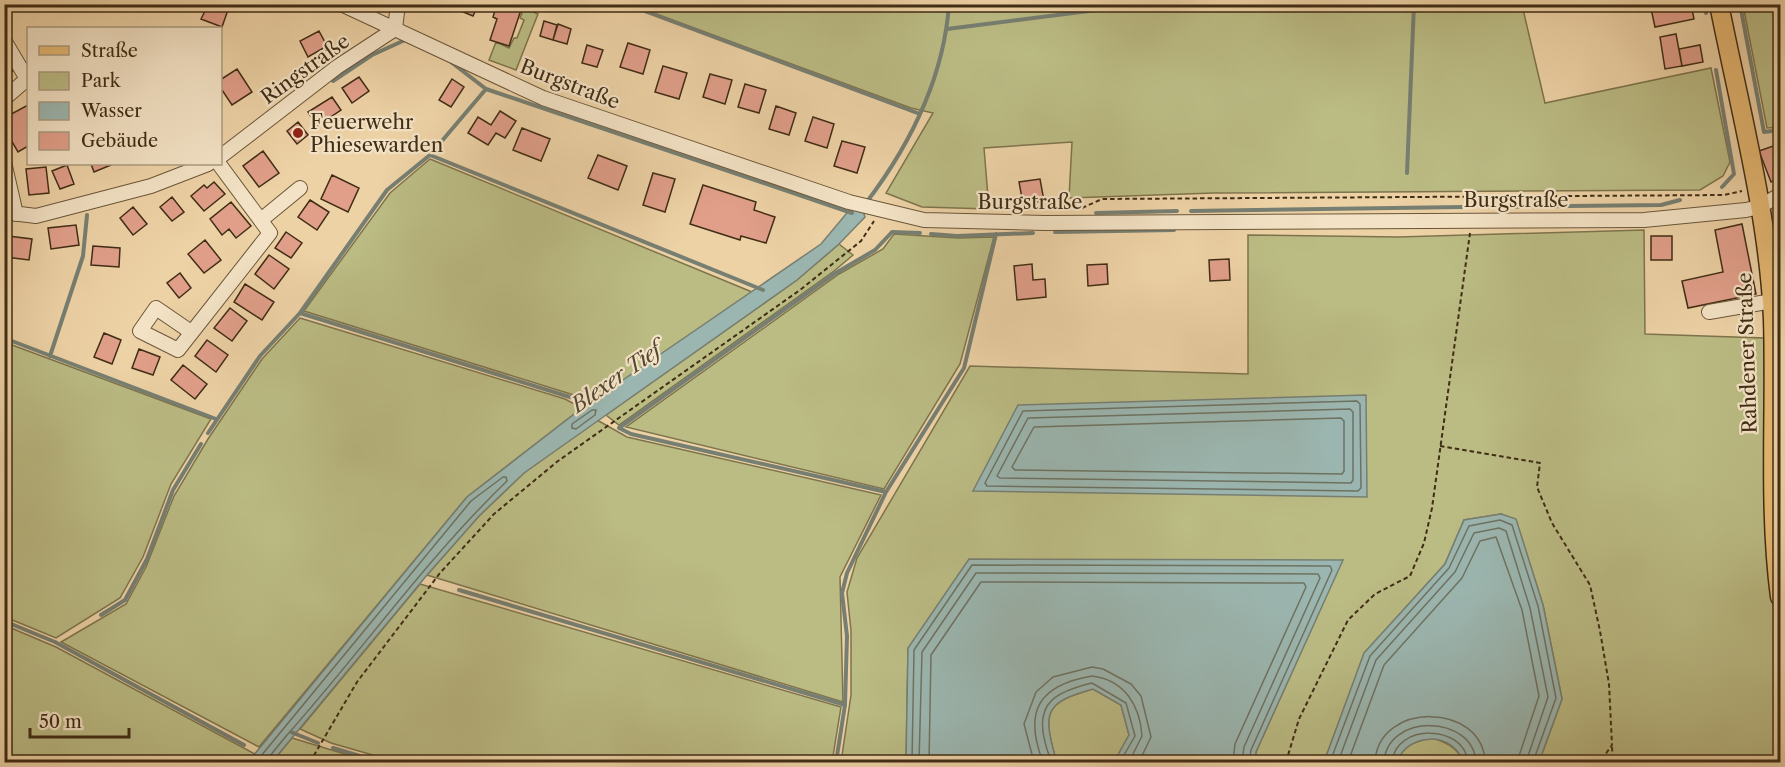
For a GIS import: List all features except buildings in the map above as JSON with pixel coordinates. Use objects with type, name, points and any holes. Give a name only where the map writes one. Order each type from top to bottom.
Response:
[{"type":"main road","name":"Rahdener Straße","points":[[1719,4],[1776,301],[1773,492],[1780,597]]},
{"type":"street","name":"Burgstraße","points":[[341,4],[543,98],[849,202],[924,220],[1045,223],[1644,220],[1722,214],[1759,207],[1780,195]]},
{"type":"street","points":[[395,29],[398,4]]},
{"type":"street","name":"Ringstraße","points":[[222,155],[337,67],[395,29]]},
{"type":"street","points":[[4,40],[27,79],[4,99]]},
{"type":"street","points":[[4,162],[10,213],[36,216],[151,186],[205,165]]},
{"type":"street","points":[[191,332],[156,308],[140,332],[178,350],[270,232],[220,165]]},
{"type":"street","points":[[261,220],[300,188]]},
{"type":"street","points":[[1709,312],[1776,301]]},
{"type":"path","points":[[1286,762],[1299,719],[1348,621],[1376,594],[1410,576],[1424,543],[1432,508],[1475,187]]},
{"type":"path","points":[[1082,208],[1102,199],[1724,195],[1755,189]]},
{"type":"path","points":[[310,762],[357,682],[440,573],[494,514],[558,461],[800,290],[861,241],[877,209]]},
{"type":"path","points":[[1440,446],[1540,463],[1538,487],[1552,523],[1590,585],[1610,684],[1613,762]]},
{"type":"path","points":[[1600,762],[1612,745]]},
{"type":"green space","points":[[632,5],[1522,5],[1545,103],[1711,68],[1730,162],[1723,176],[1700,190],[1214,193],[1069,198],[1072,142],[984,148],[989,209],[922,207],[886,193],[933,113],[911,108]]},
{"type":"green space","points":[[1743,5],[1780,5],[1780,127],[1767,128]]},
{"type":"green space","points":[[524,8],[538,14],[516,70],[489,60],[496,42],[509,48],[514,38],[517,38],[524,20],[520,18]]},
{"type":"green space","points":[[430,159],[752,292],[590,404],[577,396],[304,311],[390,193]]},
{"type":"green space","points":[[1644,230],[1645,334],[1764,338],[1767,562],[1780,645],[1780,762],[1539,762],[1562,699],[1543,605],[1516,520],[1501,514],[1464,520],[1445,564],[1365,653],[1324,762],[1255,762],[1256,752],[1342,560],[908,648],[906,762],[841,762],[851,695],[851,631],[847,592],[857,558],[970,366],[1248,374],[1248,235],[1398,237]]},
{"type":"green space","points":[[894,234],[958,238],[994,237],[960,364],[884,489],[626,427],[839,274],[883,249]]},
{"type":"green space","points":[[839,244],[853,255],[834,271],[619,425],[606,415],[797,280]]},
{"type":"green space","points":[[300,318],[565,399],[582,408],[467,497],[259,747],[61,642],[126,604],[146,567],[174,496],[208,439],[262,359]]},
{"type":"green space","points":[[4,342],[211,419],[171,484],[143,557],[120,598],[56,638],[5,617]]},
{"type":"green space","points":[[597,420],[627,437],[881,495],[840,577],[843,702],[427,575],[479,516],[524,473]]},
{"type":"green space","points":[[420,584],[841,707],[832,762],[397,762],[331,743],[300,729]]},
{"type":"green space","points":[[4,625],[56,647],[255,754],[248,762],[5,762]]},
{"type":"green space","points":[[1093,689],[1121,705],[1129,735],[1114,762],[1065,762],[1055,756],[1051,740],[1049,718],[1052,710],[1066,698]]},
{"type":"green space","points":[[292,738],[371,762],[272,762]]},
{"type":"green space","points":[[1432,738],[1451,746],[1463,762],[1397,762],[1410,745]]},
{"type":"water","points":[[851,208],[863,211],[865,217],[839,244],[797,280],[524,473],[479,516],[427,575],[272,762],[248,762],[467,497],[582,408],[821,244]]},
{"type":"water","points":[[1366,395],[1367,497],[973,491],[1018,405]]},
{"type":"water","points":[[1501,514],[1516,519],[1543,605],[1562,699],[1539,762],[1463,762],[1458,752],[1450,745],[1441,740],[1430,739],[1411,745],[1397,762],[1324,762],[1364,653],[1445,564],[1464,520]]},
{"type":"water","points":[[969,559],[1343,560],[1256,752],[1255,762],[1114,762],[1129,735],[1121,705],[1093,689],[1066,698],[1052,710],[1049,728],[1055,756],[1065,762],[906,762],[908,648]]},
{"type":"waterway","points":[[626,4],[920,114]]},
{"type":"waterway","name":"Blexer Tief","points":[[866,203],[897,158],[922,109],[940,58],[949,4]]},
{"type":"waterway","points":[[947,29],[1144,4]]},
{"type":"waterway","points":[[1407,173],[1414,4]]},
{"type":"waterway","points":[[1704,4],[1706,13]]},
{"type":"waterway","points":[[1740,4],[1764,132],[1780,130]]},
{"type":"waterway","points":[[333,81],[372,55],[405,40]]},
{"type":"waterway","points":[[451,62],[486,89],[852,213]]},
{"type":"waterway","points":[[1716,70],[1734,174],[1722,187]]},
{"type":"waterway","points":[[208,433],[260,356],[300,313],[387,190],[430,155],[486,89]]},
{"type":"waterway","points":[[430,155],[763,290]]},
{"type":"waterway","points":[[1482,207],[1661,205],[1680,200]]},
{"type":"waterway","points":[[1191,211],[1463,207]]},
{"type":"waterway","points":[[1096,213],[1177,211]]},
{"type":"waterway","points":[[50,356],[83,256],[87,215]]},
{"type":"waterway","points":[[1055,232],[1174,230]]},
{"type":"waterway","points":[[886,492],[631,434],[619,428],[834,274],[875,250],[892,232],[920,233]]},
{"type":"waterway","points":[[931,234],[957,236],[1033,233]]},
{"type":"waterway","points":[[836,762],[845,705],[847,636],[842,593],[847,573],[886,492],[964,368],[996,234]]},
{"type":"waterway","points":[[300,313],[573,398]]},
{"type":"waterway","points":[[4,338],[216,419]]},
{"type":"waterway","points":[[101,615],[125,600],[147,559],[173,490],[201,444]]},
{"type":"waterway","points":[[459,590],[845,705]]},
{"type":"waterway","points":[[4,621],[55,642],[244,745]]},
{"type":"waterway","points":[[291,732],[318,743]]},
{"type":"waterway","points":[[333,748],[380,762]]},
{"type":"place","name":"Feuerwehr Phiesewarden","points":[[298,133]]}]
